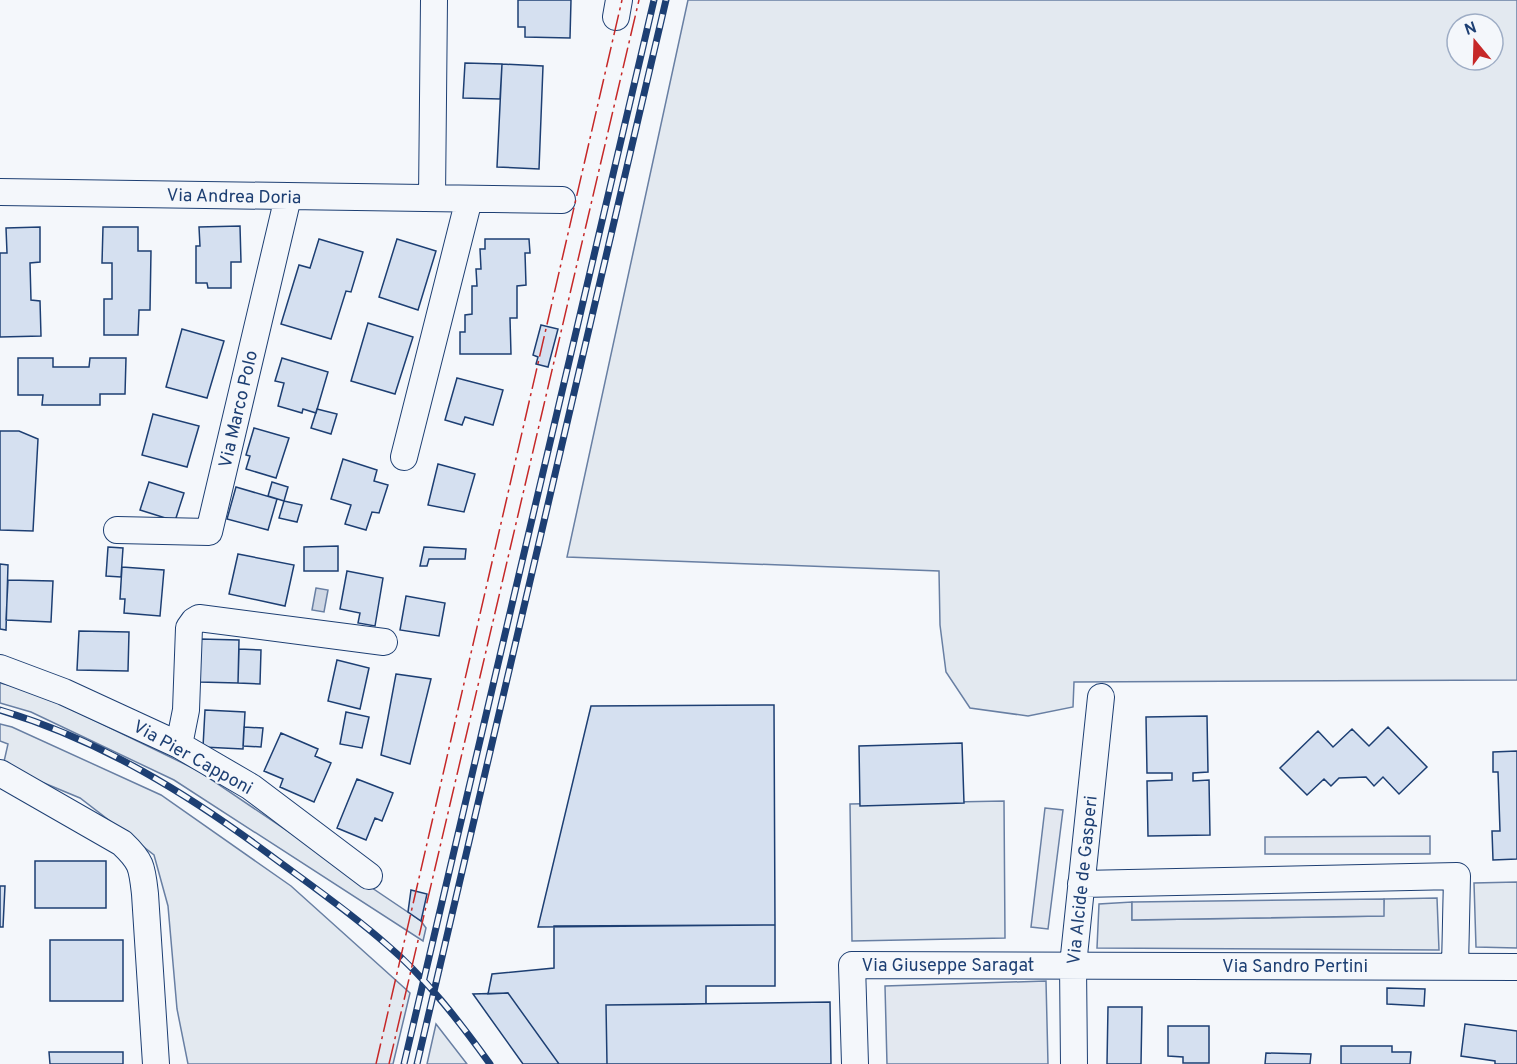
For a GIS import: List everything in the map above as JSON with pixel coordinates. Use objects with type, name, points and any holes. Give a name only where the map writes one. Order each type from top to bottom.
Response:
[{"type":"street","points":[[432,198],[434,0]]},
{"type":"street","name":"Via Andrea Doria","points":[[0,192],[562,200]]},
{"type":"street","name":"Via Marco Polo","points":[[117,530],[209,531],[288,197]]},
{"type":"street","points":[[404,457],[469,199]]},
{"type":"street","points":[[179,745],[186,710],[189,628],[199,618],[384,642]]},
{"type":"street","name":"Via Pier Capponi","points":[[0,668],[64,692],[179,745],[251,787],[369,876]]},
{"type":"street","name":"Via Alcide de Gasperi","points":[[1074,1064],[1073,965],[1101,697]]},
{"type":"street","points":[[0,773],[122,843],[138,858],[143,874],[145,894],[156,1064]]},
{"type":"street","points":[[1081,884],[1457,876],[1455,967]]},
{"type":"street","name":"Via Giuseppe Saragat","points":[[855,1064],[852,964],[1073,965]]},
{"type":"street","name":"Via Sandro Pertini","points":[[1073,965],[1517,967]]},
{"type":"shaded area","points":[[688,0],[1517,0],[1517,680],[1074,682],[1073,707],[1028,716],[970,708],[946,672],[940,625],[939,571],[567,557]]},
{"type":"shaded area","points":[[316,588],[328,590],[324,612],[312,610]]},
{"type":"shaded area","points":[[0,683],[34,691],[197,770],[421,921],[426,928],[423,941],[174,780],[31,712],[0,703]]},
{"type":"shaded area","points":[[0,724],[12,727],[161,795],[291,886],[410,993],[393,1064],[188,1064],[177,1009],[168,906],[154,855],[80,798],[3,766],[8,744],[0,741]]},
{"type":"shaded area","points":[[1004,801],[1005,938],[852,941],[850,804]]},
{"type":"shaded area","points":[[1045,808],[1063,810],[1048,929],[1031,927]]},
{"type":"shaded area","points":[[1430,836],[1430,854],[1265,854],[1265,837]]},
{"type":"shaded area","points":[[1517,882],[1517,948],[1476,947],[1474,883]]},
{"type":"shaded area","points":[[1437,898],[1439,950],[1097,948],[1099,904],[1132,902],[1132,920],[1383,916],[1384,899]]},
{"type":"shaded area","points":[[1384,899],[1384,916],[1132,920],[1132,902]]},
{"type":"shaded area","points":[[1046,981],[1048,1064],[887,1064],[885,986]]},
{"type":"shaded area","points":[[436,1024],[467,1064],[427,1064]]},
{"type":"building","points":[[518,0],[571,0],[570,38],[525,37],[525,27],[518,27]]},
{"type":"building","points":[[465,63],[502,64],[500,99],[463,98]]},
{"type":"building","points":[[502,64],[543,66],[539,169],[497,167]]},
{"type":"building","points":[[240,226],[241,262],[231,262],[231,288],[208,288],[207,283],[196,283],[196,246],[200,246],[199,227]]},
{"type":"building","points":[[40,227],[40,262],[30,263],[31,300],[40,301],[41,336],[0,337],[0,253],[7,253],[6,228]]},
{"type":"building","points":[[103,227],[138,227],[138,251],[151,251],[150,310],[139,310],[138,335],[104,335],[104,299],[112,299],[112,263],[102,263]]},
{"type":"building","points":[[319,239],[363,252],[351,292],[346,291],[331,339],[281,324],[299,265],[310,268]]},
{"type":"building","points":[[397,239],[436,251],[418,310],[379,297]]},
{"type":"building","points":[[485,239],[529,239],[530,253],[525,253],[526,285],[517,286],[517,318],[510,318],[511,354],[460,354],[460,332],[465,332],[465,315],[472,314],[472,286],[477,286],[476,269],[481,269],[480,249],[485,249]]},
{"type":"building","points":[[368,323],[413,337],[395,394],[351,381]]},
{"type":"building","points":[[541,325],[558,329],[548,367],[536,364],[538,357],[533,355]]},
{"type":"building","points":[[182,329],[224,341],[207,398],[166,387]]},
{"type":"building","points":[[18,358],[53,358],[53,367],[89,367],[90,358],[126,358],[125,394],[100,394],[100,405],[42,405],[43,395],[18,395]]},
{"type":"building","points":[[282,358],[328,372],[316,413],[303,409],[302,413],[278,406],[284,383],[275,381]]},
{"type":"building","points":[[457,378],[503,390],[493,425],[465,417],[462,425],[445,420]]},
{"type":"building","points":[[317,409],[337,414],[331,434],[311,428]]},
{"type":"building","points":[[153,414],[199,426],[187,467],[142,455]]},
{"type":"building","points":[[254,428],[289,438],[276,478],[246,469],[250,456],[246,455]]},
{"type":"building","points":[[0,431],[19,431],[38,439],[33,531],[0,530]]},
{"type":"building","points":[[343,459],[377,470],[374,481],[388,485],[379,513],[372,512],[366,530],[345,524],[351,505],[331,499]]},
{"type":"building","points":[[438,464],[475,474],[464,512],[428,505]]},
{"type":"building","points":[[149,482],[184,493],[175,521],[140,510]]},
{"type":"building","points":[[272,482],[288,487],[284,501],[268,496]]},
{"type":"building","points":[[236,487],[277,499],[268,530],[227,519]]},
{"type":"building","points":[[284,501],[302,505],[297,522],[279,518]]},
{"type":"building","points":[[338,546],[338,571],[304,571],[304,547]]},
{"type":"building","points":[[108,547],[123,548],[121,577],[106,576]]},
{"type":"building","points":[[424,547],[466,549],[465,559],[429,559],[427,566],[420,566]]},
{"type":"building","points":[[238,554],[294,565],[285,606],[229,594]]},
{"type":"building","points":[[0,564],[8,565],[6,630],[0,629]]},
{"type":"building","points":[[122,567],[164,570],[160,616],[124,613],[125,599],[120,599]]},
{"type":"building","points":[[347,571],[383,578],[375,626],[358,623],[360,613],[340,609]]},
{"type":"building","points":[[8,580],[53,581],[51,622],[6,620]]},
{"type":"building","points":[[406,596],[445,603],[439,636],[400,630]]},
{"type":"building","points":[[79,631],[129,632],[128,671],[77,670]]},
{"type":"building","points":[[200,639],[239,640],[238,683],[199,682]]},
{"type":"building","points":[[239,649],[261,650],[260,684],[238,683]]},
{"type":"building","points":[[337,660],[369,668],[360,709],[328,701]]},
{"type":"building","points":[[396,674],[431,679],[410,764],[381,755]]},
{"type":"building","points":[[774,705],[775,925],[538,927],[591,706]]},
{"type":"building","points":[[205,710],[245,712],[243,749],[203,747]]},
{"type":"building","points":[[346,712],[369,717],[362,748],[340,744]]},
{"type":"building","points":[[1207,716],[1208,772],[1193,773],[1193,781],[1209,780],[1210,835],[1148,836],[1147,781],[1172,780],[1172,773],[1147,773],[1146,717]]},
{"type":"building","points":[[244,727],[263,728],[261,747],[243,746]]},
{"type":"building","points":[[1388,727],[1427,767],[1399,794],[1383,777],[1374,786],[1366,777],[1339,778],[1331,786],[1324,779],[1307,795],[1280,768],[1318,731],[1333,747],[1352,729],[1369,746]]},
{"type":"building","points":[[281,733],[318,749],[315,756],[331,763],[314,802],[280,787],[283,779],[264,771]]},
{"type":"building","points":[[962,743],[964,803],[860,806],[859,746]]},
{"type":"building","points":[[1517,751],[1517,859],[1493,860],[1492,831],[1500,831],[1498,772],[1493,772],[1493,752]]},
{"type":"building","points":[[357,779],[393,793],[382,821],[375,818],[366,840],[337,828]]},
{"type":"building","points":[[35,861],[106,861],[106,908],[35,908]]},
{"type":"building","points":[[0,886],[5,886],[3,927],[0,927]]},
{"type":"building","points":[[411,890],[427,894],[421,921],[408,912]]},
{"type":"building","points":[[775,925],[775,986],[706,986],[706,1004],[606,1005],[607,1064],[559,1064],[508,993],[488,994],[492,974],[554,968],[554,926]]},
{"type":"building","points":[[50,940],[123,940],[123,1001],[50,1001]]},
{"type":"building","points":[[1387,988],[1425,989],[1424,1006],[1387,1004]]},
{"type":"building","points":[[508,993],[559,1064],[523,1064],[473,994]]},
{"type":"building","points":[[830,1002],[831,1064],[607,1064],[606,1005]]},
{"type":"building","points":[[1108,1007],[1142,1007],[1141,1064],[1107,1064]]},
{"type":"building","points":[[1465,1024],[1517,1031],[1517,1064],[1495,1064],[1495,1061],[1461,1056]]},
{"type":"building","points":[[1168,1026],[1209,1026],[1209,1063],[1183,1063],[1183,1057],[1168,1056]]},
{"type":"building","points":[[1341,1046],[1392,1046],[1392,1052],[1411,1052],[1410,1064],[1341,1064]]},
{"type":"building","points":[[49,1052],[123,1052],[123,1064],[50,1064]]},
{"type":"building","points":[[1266,1053],[1311,1054],[1310,1064],[1265,1064]]},
{"type":"railway","points":[[404,1064],[654,0]]},
{"type":"railway","points":[[417,1064],[666,0]]},
{"type":"railway","points":[[0,710],[37,722],[109,753],[177,791],[242,835],[345,911],[401,957],[441,1001],[490,1064]]},
{"type":"power","points":[[376,1064],[622,0]]},
{"type":"power","points":[[389,1064],[639,0]]}]
